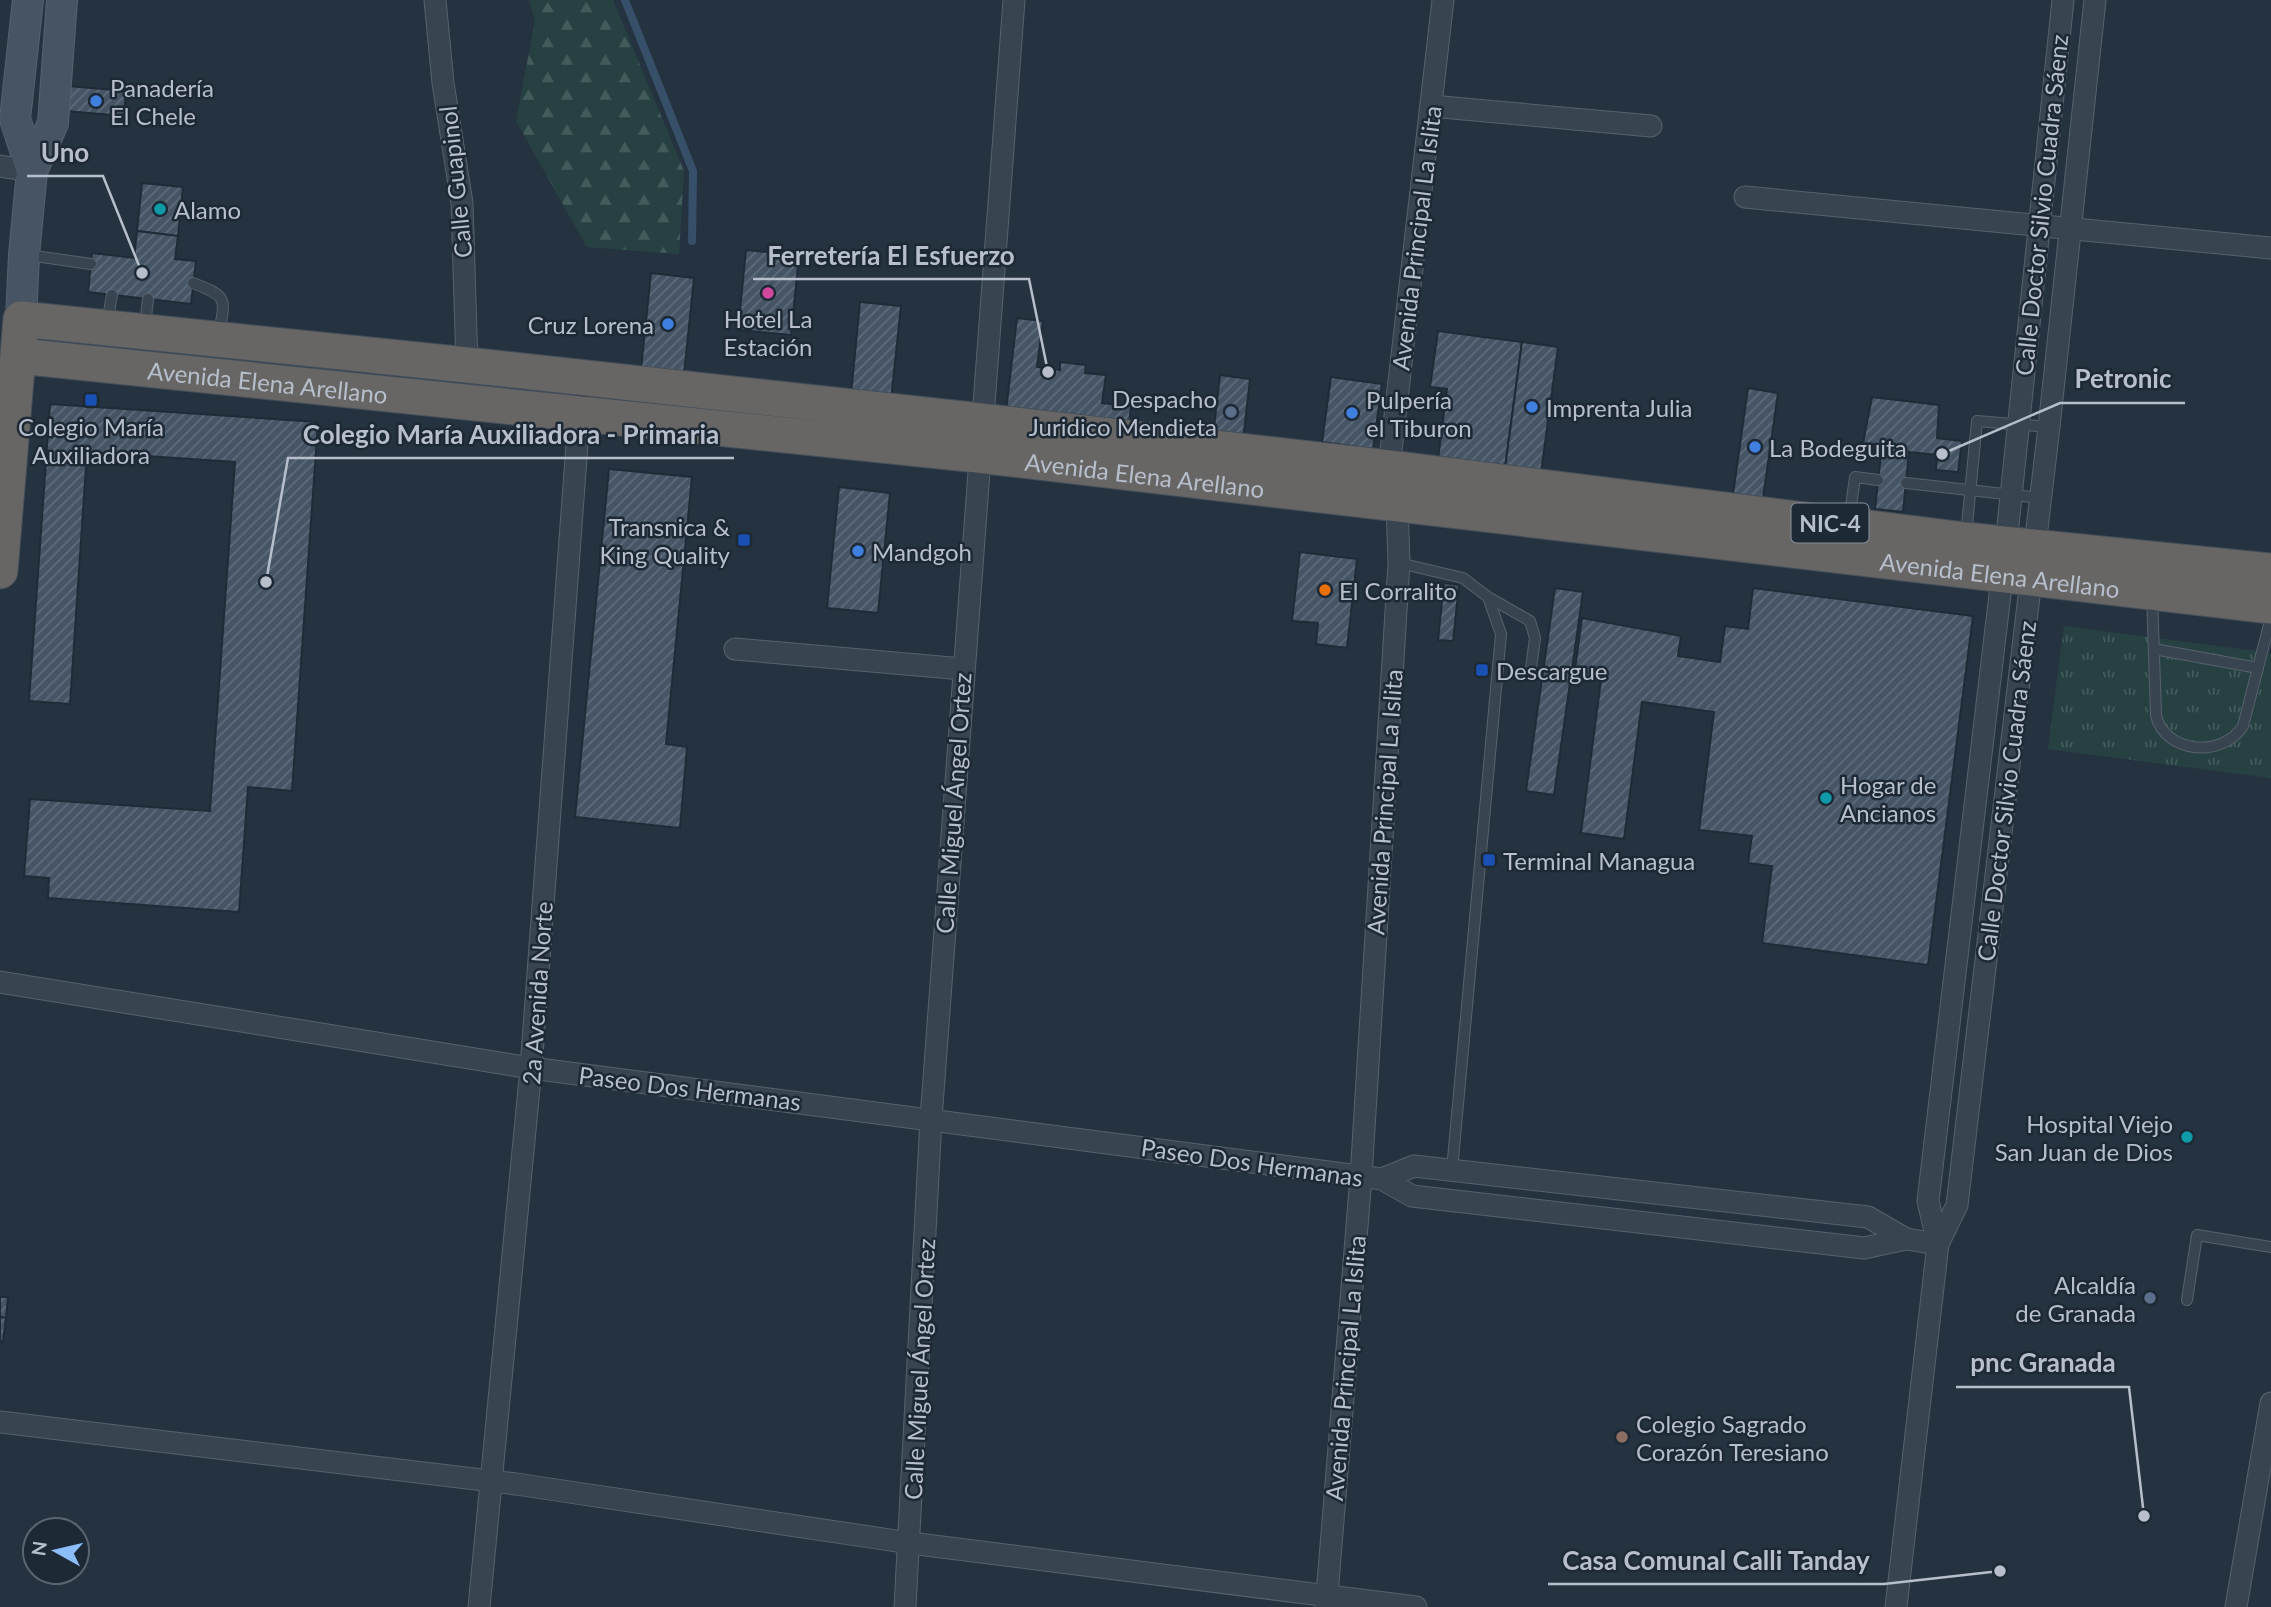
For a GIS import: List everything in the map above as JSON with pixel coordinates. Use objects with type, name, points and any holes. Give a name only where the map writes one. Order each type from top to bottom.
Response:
[{"type":"highway","name":"Avenida Elena Arellano","points":[[16,320],[787,400],[980,438],[1201,464],[1397,504],[1707,524],[2019,561],[2213,565],[2271,571]]},
{"type":"highway","points":[[0,570],[5,443],[19,356],[16,320]]},
{"type":"highway","points":[[359,391],[362,355]]},
{"type":"highway","name":"Avenida Elena Arellano","points":[[19,356],[784,435],[980,438]]},
{"type":"highway","points":[[784,435],[787,400]]},
{"type":"highway","name":"Avenida Elena Arellano","points":[[1201,464],[1389,468],[1707,524]]},
{"type":"highway","name":"Avenida Elena Arellano","points":[[2019,561],[2152,593],[2271,606]]},
{"type":"highway","points":[[2210,599],[2213,565]]},
{"type":"main road","points":[[28,0],[15,119],[32,171]]},
{"type":"main road","points":[[16,320],[32,171],[53,124],[62,0]]},
{"type":"street","name":"Calle Guapinol","points":[[435,0],[443,83],[462,203],[467,365]]},
{"type":"street","name":"Calle Miguel Ángel Ortez","points":[[905,1607],[930,1119],[1014,0]]},
{"type":"street","name":"Avenida Principal La Islita","points":[[1327,1601],[1371,1178],[1399,563],[1397,504],[1389,468],[1443,0]]},
{"type":"street","name":"Calle Doctor Silvio Cuadra Sáenz","points":[[1896,1607],[1938,1244],[1957,1205],[2001,835],[2019,561],[2011,494],[2063,0]]},
{"type":"street","name":"Calle Doctor Silvio Cuadra Sáenz","points":[[1938,1244],[1928,1201],[1972,830],[2019,561],[2041,498],[2095,0]]},
{"type":"street","points":[[2055,70],[2087,73]]},
{"type":"street","points":[[1431,106],[1651,126]]},
{"type":"street","points":[[0,166],[32,171]]},
{"type":"street","points":[[1745,197],[2271,248]]},
{"type":"street","name":"2a Avenida Norte","points":[[479,1607],[531,1068],[583,377]]},
{"type":"street","points":[[735,649],[963,669]]},
{"type":"street","points":[[1972,830],[2001,835]]},
{"type":"street","name":"Paseo Dos Hermanas","points":[[0,982],[531,1068],[1371,1178],[1412,1196],[1864,1248],[1906,1239],[1938,1244]]},
{"type":"street","points":[[1944,1069],[1973,1073]]},
{"type":"street","name":"Paseo Dos Hermanas","points":[[1371,1178],[1414,1166],[1868,1217],[1906,1239]]},
{"type":"street","points":[[2236,1607],[2271,1403]]},
{"type":"street","points":[[0,1422],[490,1480],[910,1543],[1327,1601],[1416,1607]]},
{"type":"lane","points":[[24,255],[91,264]]},
{"type":"lane","points":[[193,283],[222,297],[224,304],[218,340]]},
{"type":"lane","points":[[106,329],[111,295]]},
{"type":"lane","points":[[144,333],[148,299]]},
{"type":"lane","points":[[1964,555],[1977,421],[2049,427]]},
{"type":"lane","points":[[1847,540],[1854,477],[1878,480]]},
{"type":"lane","points":[[1906,484],[2041,498]]},
{"type":"lane","points":[[1399,563],[1463,578],[1488,597],[1530,621],[1535,638],[1531,667]]},
{"type":"lane","points":[[2152,593],[2156,715],[2159,728],[2169,738],[2208,748],[2224,744],[2236,737],[2243,726],[2271,617]]},
{"type":"lane","points":[[1452,1170],[1501,634],[1488,597]]},
{"type":"lane","points":[[2154,649],[2258,668]]},
{"type":"lane","points":[[2187,1300],[2197,1235],[2271,1247]]},
{"type":"green space","points":[[529,0],[613,0],[684,171],[679,254],[587,247],[516,121],[535,21]]},
{"type":"green space","points":[[2064,626],[2271,653],[2271,778],[2048,749]]},
{"type":"building","name":"Panadería El Chele","points":[[68,86],[126,91],[124,116],[66,111]]},
{"type":"building","name":"Alamo","points":[[142,183],[183,187],[178,236],[137,231]]},
{"type":"building","points":[[137,231],[178,236],[175,259],[196,261],[191,304],[88,292],[92,253],[134,258]]},
{"type":"building","name":"Hotel La Estación","points":[[746,250],[799,255],[791,335],[738,330]]},
{"type":"building","name":"Cruz Lorena","points":[[651,273],[694,278],[684,374],[641,369]]},
{"type":"building","points":[[860,302],[901,306],[890,409],[850,405]]},
{"type":"building","points":[[1017,318],[1043,321],[1037,367],[1060,370],[1060,362],[1086,365],[1085,373],[1106,375],[1102,403],[1131,406],[1129,425],[1006,411]]},
{"type":"building","points":[[1438,331],[1522,342],[1505,468],[1438,459],[1447,389],[1430,387]]},
{"type":"building","name":"Imprenta Julia","points":[[1522,342],[1558,347],[1541,473],[1505,468]]},
{"type":"building","name":"Despacho Juridico Mendieta","points":[[1220,375],[1250,379],[1242,449],[1212,445]]},
{"type":"building","name":"Pulpería el Tiburon","points":[[1331,377],[1382,384],[1373,449],[1322,442]]},
{"type":"building","name":"La Bodeguita","points":[[1748,388],[1778,393],[1762,505],[1732,501]]},
{"type":"building","points":[[1872,397],[1939,405],[1937,438],[1962,441],[1958,472],[1936,470],[1937,455],[1909,452],[1903,512],[1875,509],[1882,445],[1863,443]]},
{"type":"building","points":[[50,404],[318,422],[292,791],[248,787],[239,912],[48,898],[49,878],[24,876],[30,799],[210,811],[235,462],[87,452],[70,704],[29,701]]},
{"type":"building","points":[[609,469],[692,477],[666,744],[687,747],[680,828],[575,817]]},
{"type":"building","name":"Mandgoh","points":[[839,487],[890,493],[878,613],[827,608]]},
{"type":"building","name":"El Corralito","points":[[1300,552],[1357,559],[1347,648],[1316,644],[1318,623],[1292,621]]},
{"type":"building","points":[[1444,583],[1459,585],[1453,641],[1438,640]]},
{"type":"building","points":[[1555,588],[1583,592],[1554,795],[1526,791]]},
{"type":"building","name":"Hogar de Ancianos","points":[[1753,588],[1973,616],[1928,965],[1762,943],[1772,866],[1748,863],[1752,836],[1699,830],[1714,712],[1642,702],[1624,839],[1581,833],[1601,680],[1574,676],[1582,618],[1681,636],[1678,656],[1720,662],[1725,626],[1748,629]]},
{"type":"building","points":[[0,1297],[8,1297],[6,1318],[0,1317]]},
{"type":"building","points":[[0,1317],[6,1318],[3,1342],[0,1341]]},
{"type":"waterway","points":[[625,0],[693,171],[692,241]]},
{"type":"place","name":"Panadería El Chele","points":[[96,101]]},
{"type":"place","name":"Alamo","points":[[160,209]]},
{"type":"place","name":"Uno","points":[[142,273]]},
{"type":"place","name":"Hotel La Estación","points":[[768,293]]},
{"type":"place","name":"Cruz Lorena","points":[[668,324]]},
{"type":"place","name":"Ferretería El Esfuerzo","points":[[1048,372]]},
{"type":"place","name":"Colegio María Auxiliadora","points":[[91,400]]},
{"type":"place","name":"Imprenta Julia","points":[[1532,407]]},
{"type":"place","name":"Despacho Juridico Mendieta","points":[[1231,412]]},
{"type":"place","name":"Pulpería el Tiburon","points":[[1352,413]]},
{"type":"place","name":"La Bodeguita","points":[[1755,447]]},
{"type":"place","name":"Petronic","points":[[1942,454]]},
{"type":"place","name":"Transnica & King Quality","points":[[744,540]]},
{"type":"place","name":"Mandgoh","points":[[858,551]]},
{"type":"place","name":"Colegio María Auxiliadora - Primaria","points":[[266,582]]},
{"type":"place","name":"El Corralito","points":[[1325,590]]},
{"type":"place","name":"Descargue","points":[[1482,670]]},
{"type":"place","name":"Hogar de Ancianos","points":[[1826,798]]},
{"type":"place","name":"Terminal Managua","points":[[1489,860]]},
{"type":"place","name":"Hospital Viejo San Juan de Dios","points":[[2187,1137]]},
{"type":"place","name":"Alcaldía de Granada","points":[[2150,1298]]},
{"type":"place","name":"Colegio Sagrado Corazón Teresiano","points":[[1622,1437]]},
{"type":"place","name":"pnc Granada","points":[[2144,1516]]},
{"type":"place","name":"Casa Comunal Calli Tanday","points":[[2000,1571]]}]
